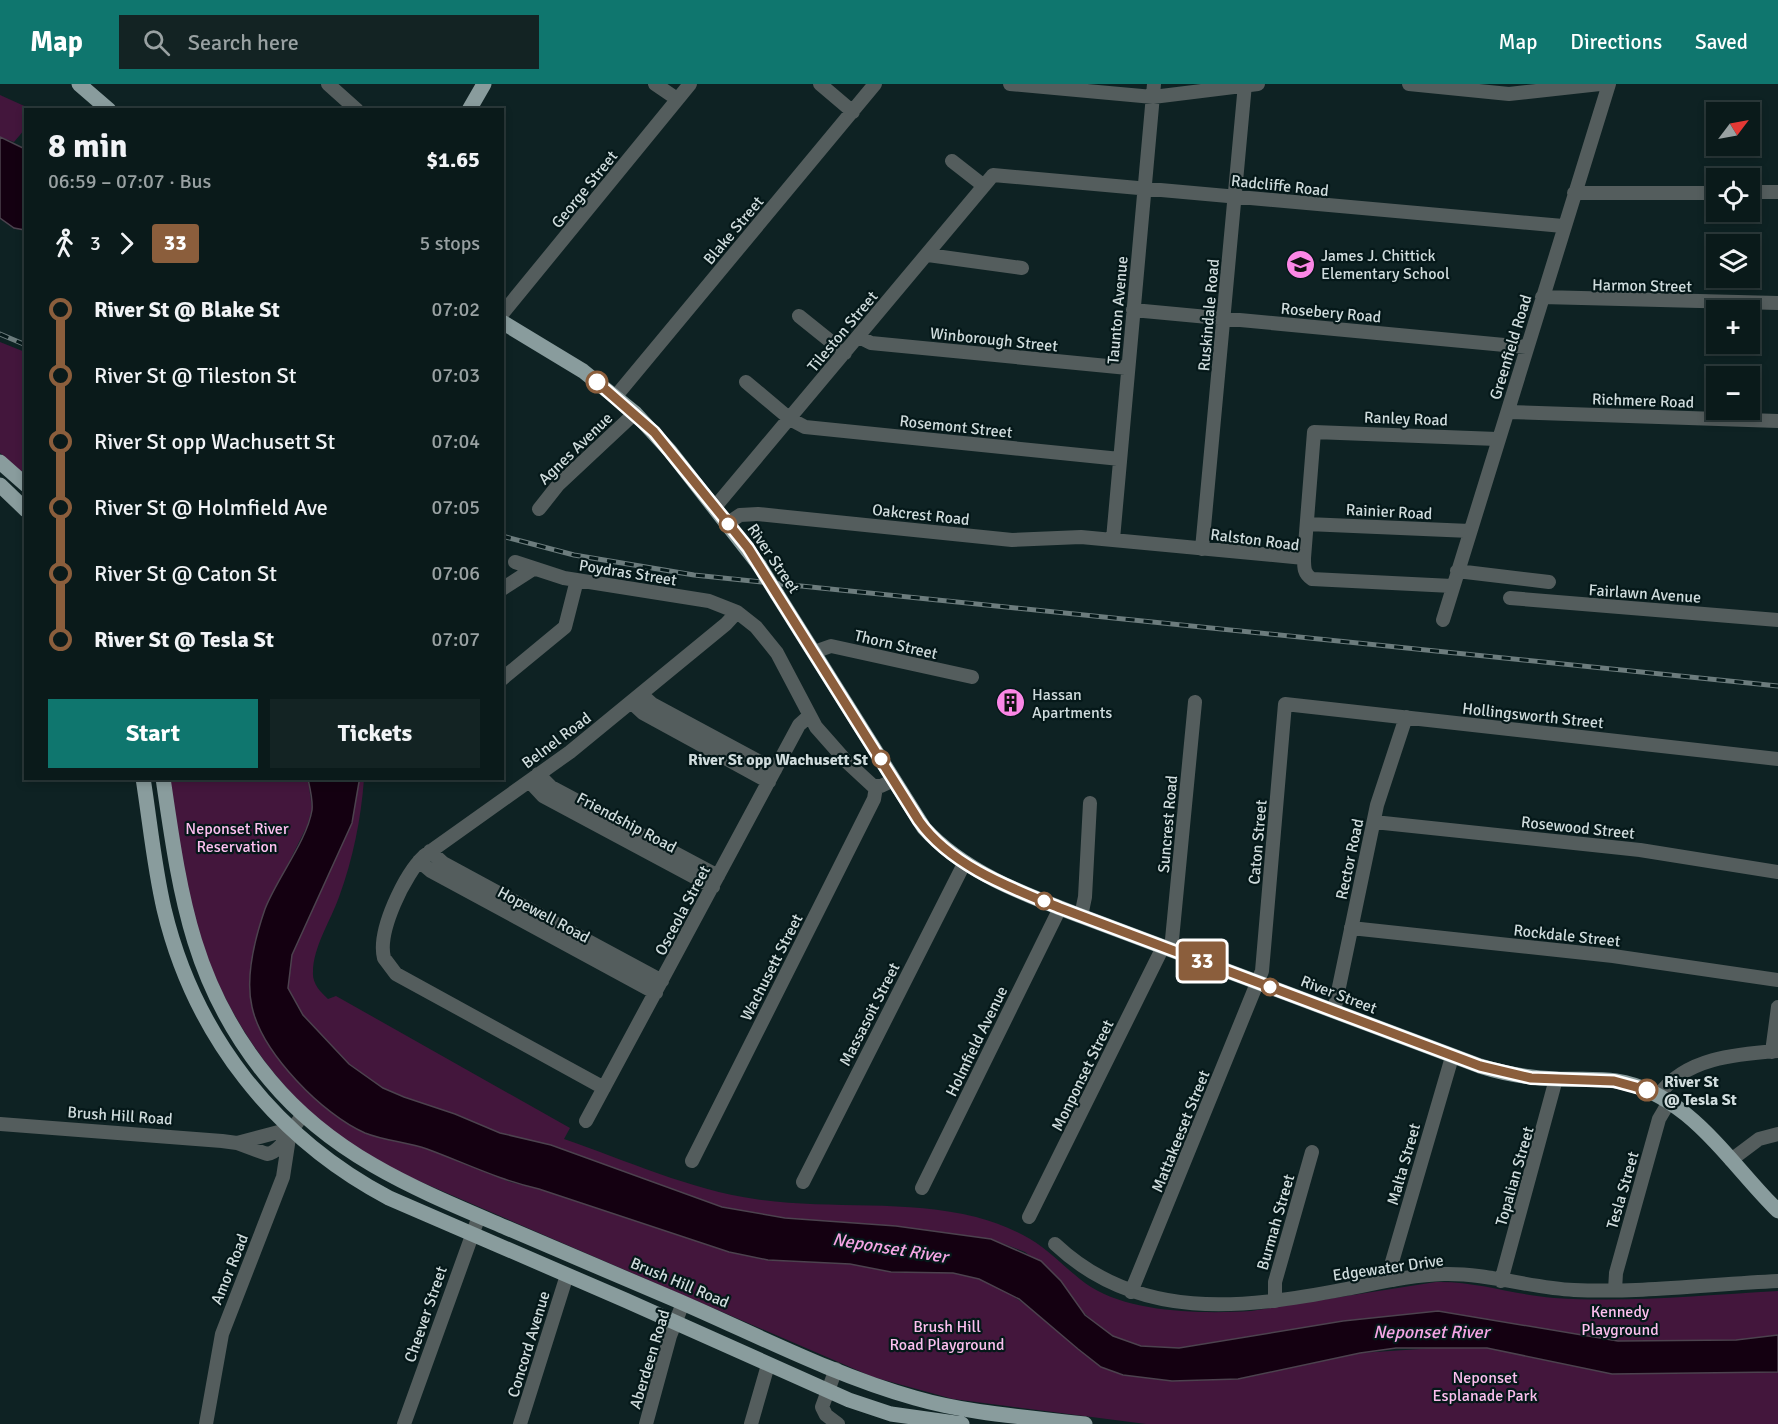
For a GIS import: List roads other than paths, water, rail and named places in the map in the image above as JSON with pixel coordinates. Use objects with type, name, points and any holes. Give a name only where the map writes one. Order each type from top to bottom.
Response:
[{"type":"main road","points":[[79,84],[107,108]]},
{"type":"main road","points":[[470,108],[484,84]]},
{"type":"main road","name":"River Street","points":[[504,323],[573,365],[616,396],[662,441],[759,565],[924,828],[965,862],[1009,886],[1060,908],[1452,1057],[1506,1073],[1556,1079],[1614,1081],[1664,1098],[1697,1125],[1778,1211]]},
{"type":"main road","points":[[0,462],[24,483]]},
{"type":"main road","points":[[0,485],[24,508]]},
{"type":"main road","points":[[143,780],[163,907],[186,978],[210,1027],[230,1059],[262,1101],[290,1130],[322,1156],[365,1185],[471,1235],[675,1322],[826,1391],[891,1414],[962,1424]]},
{"type":"main road","points":[[163,780],[183,907],[206,975],[225,1016],[249,1054],[272,1083],[303,1115]]},
{"type":"main road","name":"Brush Hill Road","points":[[303,1115],[368,1164],[479,1216],[882,1388],[934,1403],[1085,1424]]},
{"type":"street","points":[[655,84],[677,99]]},
{"type":"street","name":"George Street","points":[[504,312],[690,84]]},
{"type":"street","points":[[820,84],[853,112]]},
{"type":"street","name":"Blake Street","points":[[616,396],[875,84]]},
{"type":"street","points":[[1010,84],[1153,91],[1250,85]]},
{"type":"street","points":[[1409,84],[1509,94],[1600,84]]},
{"type":"street","name":"Greenfield Road","points":[[1443,620],[1497,438],[1508,412],[1563,226],[1609,84]]},
{"type":"street","points":[[331,85],[355,108]]},
{"type":"street","name":"Ruskindale Road","points":[[1202,549],[1235,197],[1250,85]]},
{"type":"street","name":"Taunton Avenue","points":[[1113,539],[1153,91]]},
{"type":"street","points":[[952,161],[988,181]]},
{"type":"street","name":"Radcliffe Road","points":[[988,181],[1145,188],[1563,226]]},
{"type":"street","name":"Tileston Street","points":[[715,507],[988,181]]},
{"type":"street","points":[[1760,192],[1778,192]]},
{"type":"street","points":[[1574,193],[1706,193]]},
{"type":"street","points":[[928,255],[1022,268]]},
{"type":"street","name":"Harmon Street","points":[[1542,297],[1778,303]]},
{"type":"street","name":"Rosebery Road","points":[[1133,310],[1526,347]]},
{"type":"street","points":[[800,316],[845,353]]},
{"type":"street","name":"Winborough Street","points":[[859,337],[871,343],[1128,369]]},
{"type":"street","points":[[746,382],[790,419]]},
{"type":"street","name":"Richmere Road","points":[[1508,412],[1778,421]]},
{"type":"street","name":"Agnes Avenue","points":[[539,509],[558,485],[635,413]]},
{"type":"street","name":"Rosemont Street","points":[[790,419],[810,428],[1120,459]]},
{"type":"street","name":"Ranley Road","points":[[1307,524],[1314,432],[1497,438]]},
{"type":"street","name":"Oakcrest Road","points":[[728,523],[740,515],[758,514],[1012,540],[1065,536],[1113,539]]},
{"type":"street","points":[[1304,558],[1307,524]]},
{"type":"street","name":"Rainier Road","points":[[1307,524],[1470,531]]},
{"type":"street","name":"Ralston Road","points":[[1113,539],[1304,558],[1305,572],[1312,579],[1452,585]]},
{"type":"street","points":[[504,580],[524,566]]},
{"type":"street","points":[[504,587],[524,566]]},
{"type":"street","name":"Poydras Street","points":[[524,566],[577,580],[709,602],[737,612]]},
{"type":"street","points":[[1457,571],[1549,582]]},
{"type":"street","points":[[504,677],[565,627],[577,580]]},
{"type":"street","name":"Fairlawn Avenue","points":[[1510,598],[1778,620]]},
{"type":"street","points":[[737,612],[756,627],[777,653],[809,716],[846,761],[866,782],[876,787],[894,780]]},
{"type":"street","name":"Belnel Road","points":[[604,1088],[396,974],[388,966],[382,953],[384,935],[406,878],[419,861],[533,778],[636,698],[726,624],[737,612]]},
{"type":"street","name":"Thorn Street","points":[[814,652],[831,646],[972,677]]},
{"type":"street","points":[[636,698],[643,713],[772,776]]},
{"type":"street","name":"Suncrest Road","points":[[1167,948],[1195,702]]},
{"type":"street","name":"Hollingsworth Street","points":[[1285,704],[1778,759]]},
{"type":"street","name":"Caton Street","points":[[1259,983],[1263,966],[1285,704]]},
{"type":"street","name":"Osceola Street","points":[[586,1121],[800,725],[809,716]]},
{"type":"street","name":"Rector Road","points":[[1334,1011],[1374,822],[1406,717]]},
{"type":"street","name":"Friendship Road","points":[[533,778],[543,796],[715,881]]},
{"type":"street","name":"Wachusett Street","points":[[692,1161],[874,799],[876,787]]},
{"type":"street","points":[[1081,916],[1085,897],[1090,803]]},
{"type":"street","name":"Rosewood Street","points":[[1374,822],[1640,850],[1778,872]]},
{"type":"street","name":"Hopewell Road","points":[[430,851],[443,863],[659,987]]},
{"type":"street","name":"Hopewell Road","points":[[419,861],[431,871],[659,987]]},
{"type":"street","name":"Massasoit Street","points":[[802,1182],[965,862]]},
{"type":"street","name":"Holmfield Avenue","points":[[922,1188],[1060,908]]},
{"type":"street","name":"Rockdale Street","points":[[1351,928],[1613,956],[1778,980]]},
{"type":"street","name":"Monponset Street","points":[[1029,1217],[1167,948]]},
{"type":"street","name":"Mattakeeset Street","points":[[1131,1292],[1259,983]]},
{"type":"street","points":[[1664,1098],[1670,1082],[1701,1062],[1775,1051],[1778,1008]]},
{"type":"street","name":"Malta Street","points":[[1393,1280],[1392,1262],[1452,1057]]},
{"type":"street","name":"Topalian Street","points":[[1501,1281],[1556,1079]]},
{"type":"street","name":"Tesla Street","points":[[1615,1290],[1616,1273],[1664,1098]]},
{"type":"street","name":"Brush Hill Road","points":[[0,1124],[237,1143],[271,1154],[282,1145],[290,1130],[303,1115]]},
{"type":"street","name":"Amor Road","points":[[206,1424],[222,1334],[282,1177],[290,1130]]},
{"type":"street","points":[[1731,1160],[1759,1139],[1778,1134]]},
{"type":"street","name":"Burmah Street","points":[[1275,1301],[1275,1282],[1312,1152]]},
{"type":"street","name":"Cheever Street","points":[[404,1424],[479,1216]]},
{"type":"street","name":"Edgewater Drive","points":[[1055,1244],[1088,1271],[1142,1297],[1200,1305],[1275,1301],[1393,1280],[1455,1274],[1554,1289],[1615,1290],[1778,1281]]},
{"type":"street","name":"Concord Avenue","points":[[520,1424],[567,1275]]},
{"type":"street","name":"Aberdeen Road","points":[[646,1424],[675,1322],[683,1303]]},
{"type":"street","points":[[751,1424],[768,1365]]},
{"type":"street","points":[[836,1369],[822,1403],[824,1411],[838,1424]]},
{"type":"water","points":[[0,137],[24,149],[24,230],[14,228],[0,218]]},
{"type":"water","name":"Neponset River","points":[[308,780],[358,780],[359,782],[352,823],[292,955],[288,988],[303,1015],[349,1064],[383,1088],[404,1097],[455,1114],[500,1133],[551,1145],[722,1207],[785,1218],[896,1226],[991,1239],[1041,1261],[1061,1281],[1085,1315],[1113,1336],[1141,1346],[1179,1348],[1343,1321],[1438,1311],[1618,1341],[1736,1340],[1778,1335],[1778,1372],[1612,1374],[1487,1348],[1396,1348],[1360,1353],[1238,1379],[1172,1381],[1123,1375],[1101,1367],[1019,1299],[979,1279],[953,1273],[891,1272],[850,1264],[768,1260],[729,1252],[510,1181],[427,1149],[365,1133],[348,1124],[313,1097],[281,1062],[258,1025],[250,995],[250,970],[258,932],[265,909],[309,822],[312,810]]},
{"type":"railway","points":[[0,334],[24,344]]},
{"type":"railway","points":[[504,537],[574,555],[694,575],[1778,686]]},
{"type":"place","name":"James J. Chittick Elementary School","points":[[1300,264]]},
{"type":"place","name":"Hassan Apartments","points":[[1011,703]]},
{"type":"place","name":"River St opp Wachusett St","points":[[881,759]]},
{"type":"place","name":"River St @ Tesla St","points":[[1647,1090]]},
{"type":"park label","name":"Neponset River Reservation","points":[[237,837]]},
{"type":"park label","name":"Kennedy Playground","points":[[1620,1320]]},
{"type":"park label","name":"Brush Hill Road Playground","points":[[947,1335]]},
{"type":"park label","name":"Neponset Esplanade Park","points":[[1485,1386]]}]
